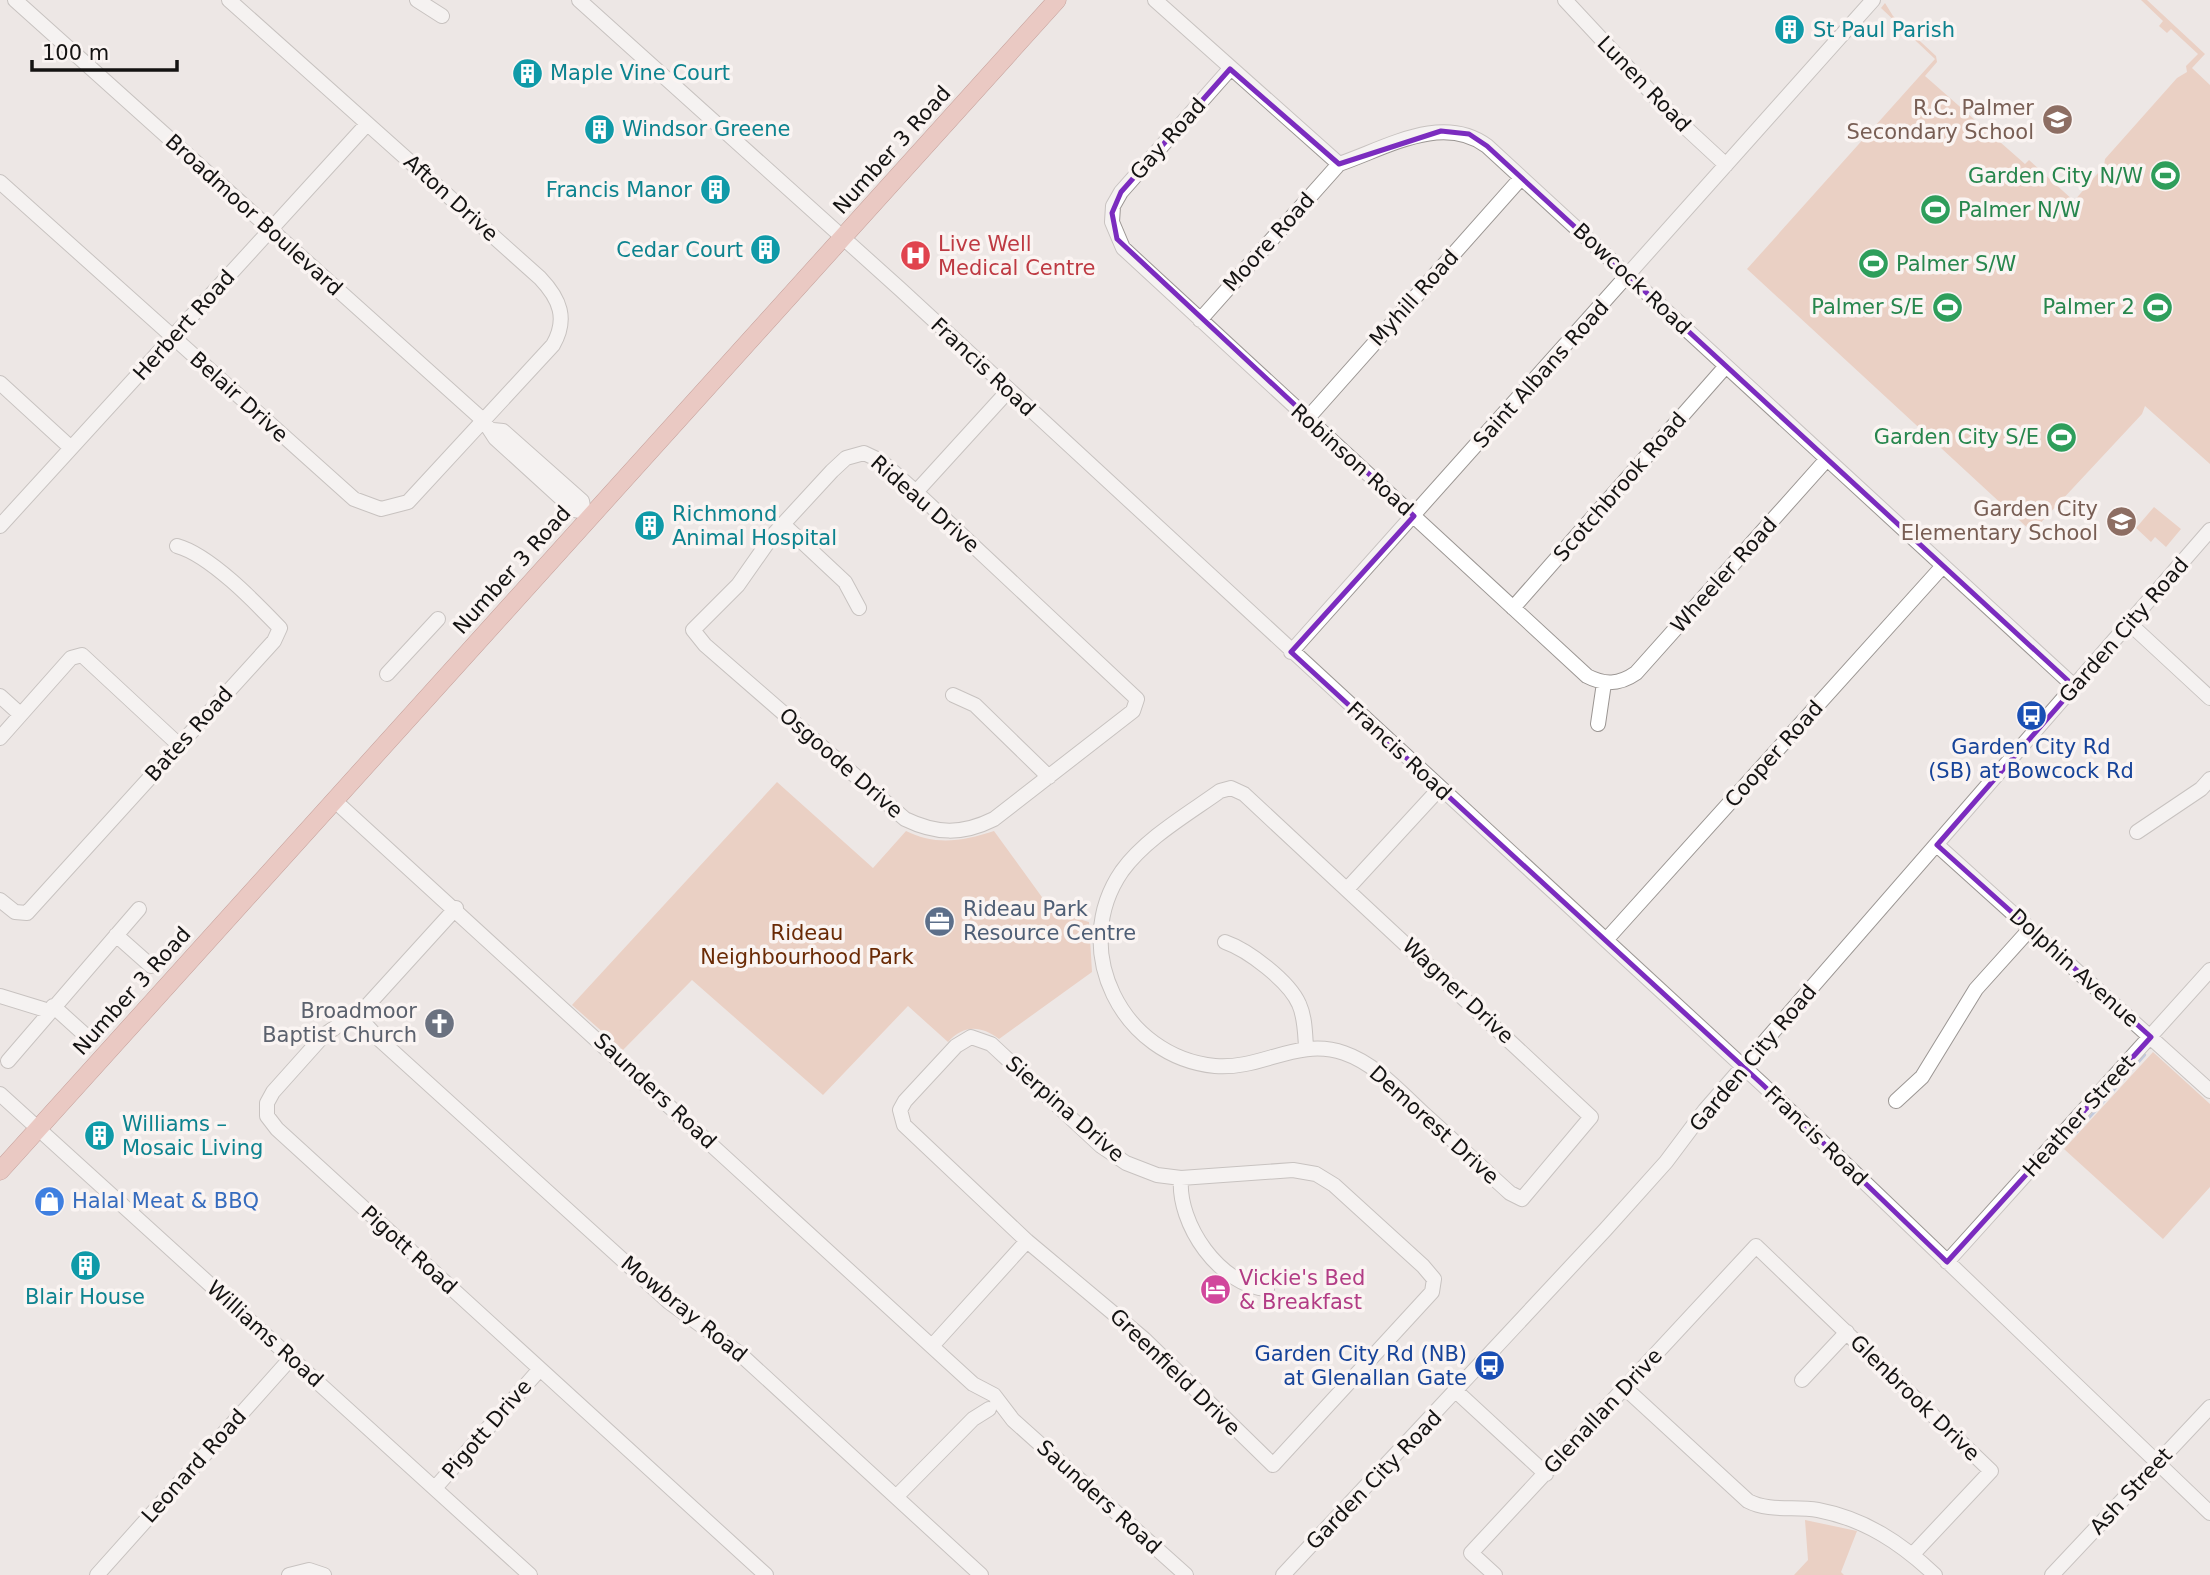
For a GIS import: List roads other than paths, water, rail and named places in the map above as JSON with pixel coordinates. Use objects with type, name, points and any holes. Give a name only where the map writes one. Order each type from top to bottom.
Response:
[{"type":"main road","name":"Number 3 Road","points":[[0,1171],[335,800],[587,514],[1057,0]]},
{"type":"street","name":"Broadmoor Boulevard","points":[[15,0],[489,426],[503,430],[582,501],[587,514]]},
{"type":"street","name":"Afton Drive","points":[[229,0],[540,278],[558,302],[562,321],[553,345],[489,426]]},
{"type":"street","points":[[417,0],[442,16]]},
{"type":"street","name":"Francis Road","points":[[579,0],[843,237],[1744,1067],[2210,1513]]},
{"type":"street","points":[[592,12],[602,0]]},
{"type":"street","points":[[1155,0],[1339,164]]},
{"type":"street","name":"Lunen Road","points":[[1565,0],[1673,116],[1726,165]]},
{"type":"street","name":"Saint Albans Road","points":[[1291,652],[1873,0]]},
{"type":"street","name":"Gay Road","points":[[1112,213],[1121,192],[1230,69]]},
{"type":"street","name":"Herbert Road","points":[[0,526],[367,124]]},
{"type":"street","name":"Bowcock Road","points":[[1339,164],[1431,132],[1452,131],[1476,138],[2075,687]]},
{"type":"street","name":"Moore Road","points":[[1200,320],[1339,164]]},
{"type":"street","name":"Myhill Road","points":[[1307,419],[1521,177]]},
{"type":"street","name":"Belair Drive","points":[[0,182],[345,491],[373,508],[390,509],[408,502],[489,426]]},
{"type":"street","name":"Robinson Road","points":[[1112,213],[1113,230],[1123,248],[1587,676],[1610,683]]},
{"type":"street","name":"Scotchbrook Road","points":[[1513,608],[1726,366]]},
{"type":"street","points":[[0,383],[71,448]]},
{"type":"street","points":[[916,492],[1008,391]]},
{"type":"street","name":"Rideau Drive","points":[[693,630],[738,585],[783,524],[832,471],[846,458],[857,453],[873,456],[916,492],[1137,699]]},
{"type":"street","name":"Wheeler Road","points":[[1610,683],[1636,673],[1826,459]]},
{"type":"street","points":[[783,524],[845,582],[859,608]]},
{"type":"street","name":"Garden City Road","points":[[1283,1575],[1457,1392],[1666,1161],[1744,1067],[2210,530]]},
{"type":"street","name":"Bates Road","points":[[0,900],[15,912],[27,913],[274,642],[280,628],[200,555],[177,546]]},
{"type":"street","name":"Cooper Road","points":[[1606,940],[1942,566]]},
{"type":"street","points":[[387,674],[438,619]]},
{"type":"street","points":[[2130,624],[2210,698]]},
{"type":"street","name":"Osgoode Drive","points":[[693,630],[705,645],[893,810],[923,828],[941,832],[978,827],[994,819],[1133,711],[1137,699]]},
{"type":"street","points":[[0,738],[71,658],[82,655],[179,745]]},
{"type":"street","points":[[1598,724],[1610,683]]},
{"type":"street","points":[[953,695],[975,705],[1049,777]]},
{"type":"street","points":[[0,696],[20,714]]},
{"type":"street","points":[[2137,832],[2201,789],[2210,779]]},
{"type":"street","name":"Wagner Drive","points":[[1231,788],[1244,794],[1348,888],[1591,1117],[1522,1199],[1510,1193]]},
{"type":"street","name":"Demorest Drive","points":[[1231,788],[1220,790],[1159,835],[1134,858],[1117,880],[1104,908],[1100,939],[1107,986],[1121,1012],[1159,1048],[1180,1058],[1215,1066],[1233,1066],[1306,1047],[1345,1053],[1373,1068],[1510,1193]]},
{"type":"street","points":[[1348,888],[1440,789]]},
{"type":"street","name":"Saunders Road","points":[[335,800],[932,1346],[988,1401],[1013,1420],[1186,1575]]},
{"type":"street","name":"Dolphin Avenue","points":[[1937,845],[2210,1091]]},
{"type":"street","name":"Pigott Road","points":[[456,908],[356,1014],[324,1035],[277,1087],[267,1103],[267,1116],[287,1139],[766,1575]]},
{"type":"street","points":[[8,1061],[139,909]]},
{"type":"street","points":[[1896,1101],[1922,1077],[1976,989],[2030,929]]},
{"type":"street","points":[[116,935],[151,966]]},
{"type":"street","points":[[1225,942],[1250,954],[1295,996],[1301,1010],[1306,1047]]},
{"type":"street","name":"Heather Street","points":[[1947,1262],[2210,970]]},
{"type":"street","points":[[0,996],[51,1009],[84,1034]]},
{"type":"street","name":"Mowbray Road","points":[[356,1014],[379,1039],[669,1303],[732,1348],[981,1575]]},
{"type":"street","name":"Sierpina Drive","points":[[900,1114],[905,1101],[956,1046],[966,1038],[977,1037],[991,1044],[1114,1155],[1147,1172],[1181,1178],[1293,1170],[1316,1174],[1334,1185],[1423,1266],[1435,1285]]},
{"type":"street","name":"Williams Road","points":[[0,1094],[530,1575]]},
{"type":"street","name":"Greenfield Drive","points":[[900,1114],[909,1131],[1027,1241],[1133,1329],[1273,1465],[1427,1299],[1435,1285]]},
{"type":"street","points":[[1181,1178],[1180,1195],[1186,1217],[1198,1241],[1238,1281],[1254,1289],[1267,1289]]},
{"type":"street","points":[[932,1346],[1027,1241]]},
{"type":"street","name":"Glenbrook Drive","points":[[1756,1246],[1991,1471],[1913,1554]]},
{"type":"street","name":"Glenallan Drive","points":[[1494,1575],[1471,1553],[1756,1246]]},
{"type":"street","points":[[1801,1380],[1847,1332]]},
{"type":"street","name":"Leonard Road","points":[[97,1575],[291,1358]]},
{"type":"street","name":"Pigott Drive","points":[[435,1488],[540,1369]]},
{"type":"street","points":[[1625,1388],[1748,1501],[1764,1507],[1818,1510],[1848,1518],[1874,1529],[1913,1554],[1935,1575]]},
{"type":"street","points":[[1457,1392],[1546,1474]]},
{"type":"street","points":[[896,1497],[988,1401]]},
{"type":"street","name":"Ash Street","points":[[2052,1575],[2210,1407]]},
{"type":"street","points":[[289,1575],[309,1570],[324,1575]]},
{"type":"waterway","points":[[2074,1135],[2145,1055]]},
{"type":"place","name":"St Paul Parish","points":[[1790,30]]},
{"type":"place","name":"Maple Vine Court","points":[[527,73]]},
{"type":"place","name":"R.C. Palmer Secondary School","points":[[2057,120]]},
{"type":"place","name":"Windsor Greene","points":[[599,129]]},
{"type":"place","name":"Garden City N/W","points":[[2166,176]]},
{"type":"place","name":"Francis Manor","points":[[715,190]]},
{"type":"place","name":"Palmer N/W","points":[[1935,210]]},
{"type":"place","name":"Cedar Court","points":[[766,250]]},
{"type":"place","name":"Live Well Medical Centre","points":[[915,256]]},
{"type":"place","name":"Palmer S/W","points":[[1873,264]]},
{"type":"place","name":"Palmer S/E","points":[[1947,307]]},
{"type":"place","name":"Palmer 2","points":[[2158,307]]},
{"type":"place","name":"Garden City S/E","points":[[2062,437]]},
{"type":"place","name":"Garden City Elementary School","points":[[2121,521]]},
{"type":"place","name":"Richmond Animal Hospital","points":[[649,526]]},
{"type":"place","name":"Garden City Rd (SB) at Bowcock Rd","points":[[2031,715]]},
{"type":"place","name":"Rideau Park Resource Centre","points":[[940,921]]},
{"type":"place","name":"Broadmoor Baptist Church","points":[[440,1023]]},
{"type":"place","name":"Williams – Mosaic Living","points":[[99,1136]]},
{"type":"place","name":"Halal Meat & BBQ","points":[[49,1201]]},
{"type":"place","name":"Blair House","points":[[85,1265]]},
{"type":"place","name":"Vickie's Bed & Breakfast","points":[[1216,1290]]},
{"type":"place","name":"Garden City Rd (NB) at Glenallan Gate","points":[[1490,1366]]},
{"type":"park label","name":"Rideau Neighbourhood Park","points":[[807,945]]}]
